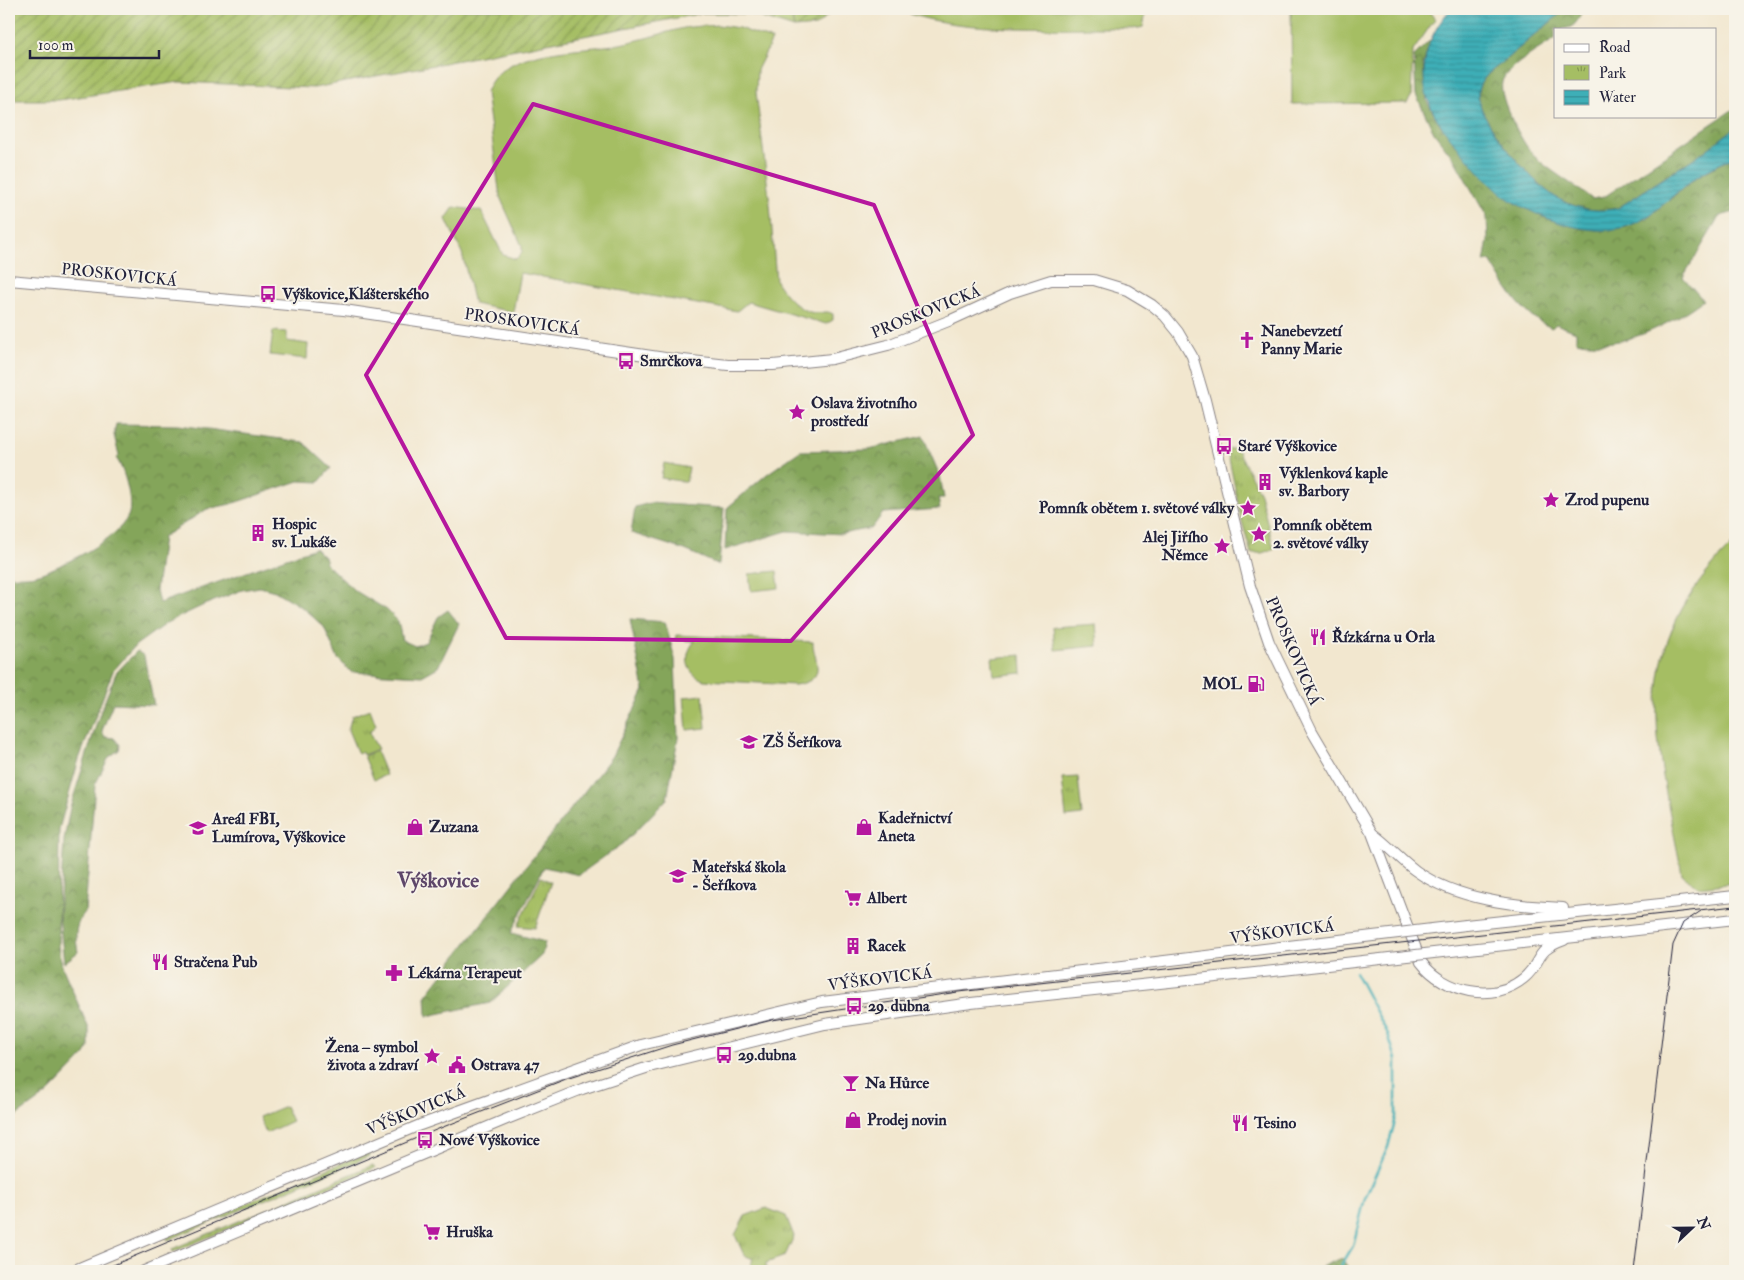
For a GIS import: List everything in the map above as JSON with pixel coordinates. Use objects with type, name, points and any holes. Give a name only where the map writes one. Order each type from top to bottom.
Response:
[{"type":"street","name":"PROSKOVICKÁ","points":[[9,280],[344,310],[665,358],[728,365],[773,365],[832,359],[888,345],[1039,283],[1076,278],[1094,280],[1116,286],[1159,310],[1178,332],[1192,356],[1205,400],[1240,548],[1266,634],[1312,731],[1372,833]]},
{"type":"street","points":[[1372,833],[1417,872],[1451,889],[1513,904],[1598,910]]},
{"type":"street","points":[[1372,833],[1418,956],[1432,974],[1447,984],[1462,990],[1492,991],[1521,980],[1549,946],[1564,940]]},
{"type":"street","name":"VÝŠKOVICKÁ","points":[[72,1271],[420,1125],[641,1045],[822,1002],[1466,925],[1735,896]]},
{"type":"street","points":[[144,1271],[507,1118],[582,1089],[649,1067],[825,1024],[971,1003],[1511,944],[1564,940],[1735,919]]},
{"type":"street","points":[[1511,944],[1531,946],[1536,960]]},
{"type":"highlighted area","points":[[533,104],[874,205],[973,435],[791,641],[506,638],[366,375]]},
{"type":"green space","points":[[9,9],[702,9],[703,13],[314,88],[179,82],[59,100],[11,100],[9,99]]},
{"type":"green space","points":[[702,9],[790,9],[794,28],[749,14],[703,13]]},
{"type":"green space","points":[[790,9],[835,9],[816,26],[794,28]]},
{"type":"green space","points":[[908,9],[1147,9],[1143,27],[1129,29],[1006,28],[955,24],[910,14]]},
{"type":"green space","points":[[1291,9],[1427,9],[1435,19],[1413,51],[1411,97],[1407,103],[1292,104]]},
{"type":"green space","points":[[1566,9],[1584,9],[1574,25],[1567,28],[1554,28],[1554,40],[1510,70],[1502,82],[1502,89],[1512,120],[1533,155],[1592,199],[1604,197],[1735,108],[1735,128],[1705,151],[1618,208],[1595,210],[1580,208],[1549,193],[1523,168],[1497,135],[1480,105],[1478,94],[1481,83],[1488,74]]},
{"type":"green space","points":[[718,25],[739,28],[772,40],[757,70],[756,92],[770,205],[776,281],[788,297],[799,306],[811,312],[831,313],[833,314],[833,320],[826,324],[748,302],[737,311],[520,273],[513,312],[474,304],[462,253],[446,219],[454,207],[481,211],[503,255],[516,259],[522,253],[522,246],[500,197],[486,92],[495,77],[508,66],[525,58],[544,53],[620,44],[684,28]]},
{"type":"green space","points":[[1431,39],[1423,65],[1427,102],[1441,126],[1494,186],[1513,202],[1551,220],[1596,230],[1626,227],[1647,218],[1698,176],[1735,156],[1735,212],[1720,216],[1683,277],[1703,300],[1675,319],[1643,334],[1626,339],[1593,343],[1576,341],[1576,332],[1556,324],[1552,328],[1523,308],[1509,291],[1490,261],[1484,262],[1488,240],[1487,217],[1454,159],[1434,133],[1416,95],[1414,56]]},
{"type":"green space","points":[[273,331],[287,332],[287,341],[308,344],[307,359],[270,355]]},
{"type":"green space","points":[[116,424],[179,425],[303,442],[331,468],[319,482],[299,481],[231,504],[207,509],[163,537],[156,590],[159,603],[315,548],[327,560],[324,562],[354,590],[387,610],[398,621],[402,640],[415,646],[426,642],[438,617],[448,610],[459,624],[438,667],[422,676],[351,672],[338,659],[324,627],[303,608],[275,591],[260,587],[242,590],[204,605],[168,622],[136,645],[113,671],[79,759],[59,829],[58,946],[61,964],[89,1029],[89,1048],[84,1056],[47,1094],[9,1121],[9,576],[35,575],[62,565],[102,543],[122,525],[128,516],[130,503],[125,478],[116,458],[119,456],[114,435]]},
{"type":"green space","points":[[923,436],[940,476],[944,498],[938,498],[940,509],[883,513],[872,528],[842,534],[787,531],[725,550],[727,508],[767,474],[800,451],[869,449]]},
{"type":"green space","points":[[1237,448],[1260,494],[1274,549],[1262,553],[1251,553],[1241,518],[1227,449]]},
{"type":"green space","points":[[664,463],[689,468],[686,482],[661,478]]},
{"type":"green space","points":[[650,503],[724,508],[719,565],[685,550],[631,533],[635,507]]},
{"type":"green space","points":[[1735,542],[1735,883],[1698,887],[1682,874],[1664,781],[1658,738],[1657,698],[1663,659],[1676,620],[1700,581]]},
{"type":"green space","points":[[777,571],[779,588],[751,591],[749,574]]},
{"type":"green space","points":[[630,619],[665,622],[675,659],[678,738],[667,799],[626,841],[579,875],[544,867],[511,933],[545,942],[542,955],[490,1003],[427,1016],[426,995],[612,756],[644,690]]},
{"type":"green space","points":[[1096,624],[1098,646],[1055,650],[1053,627]]},
{"type":"green space","points":[[676,635],[813,642],[817,667],[816,673],[813,678],[806,682],[795,685],[704,680],[693,673],[688,663],[689,652],[695,641],[675,640]]},
{"type":"green space","points":[[137,651],[144,656],[154,705],[113,703],[102,731],[105,737],[114,738],[120,745],[119,750],[109,757],[95,785],[85,912],[76,931],[78,952],[64,963],[59,914],[64,840],[70,808],[100,713],[116,673]]},
{"type":"green space","points":[[1021,655],[1022,673],[994,676],[992,658]]},
{"type":"green space","points":[[703,695],[706,728],[687,730],[684,697]]},
{"type":"green space","points":[[370,709],[376,725],[369,733],[378,749],[363,755],[362,752],[358,754],[348,730],[352,716]]},
{"type":"green space","points":[[376,751],[386,775],[374,780],[364,756]]},
{"type":"green space","points":[[1078,777],[1082,815],[1066,817],[1062,778]]},
{"type":"green space","points":[[541,877],[551,882],[535,928],[518,926]]},
{"type":"green space","points":[[285,1106],[292,1121],[266,1133],[259,1117]]},
{"type":"green space","points":[[368,1152],[370,1156],[168,1240],[166,1237]]},
{"type":"green space","points":[[373,1165],[375,1168],[173,1252],[172,1249]]},
{"type":"green space","points":[[766,1208],[786,1216],[794,1236],[785,1256],[766,1263],[766,1271],[748,1271],[753,1259],[744,1255],[735,1235],[745,1216]]},
{"type":"green space","points":[[1342,1258],[1350,1271],[1311,1271]]},
{"type":"water","points":[[1451,9],[1566,9],[1488,74],[1478,91],[1480,105],[1497,135],[1523,168],[1549,193],[1559,199],[1588,209],[1618,208],[1705,151],[1735,128],[1735,156],[1698,176],[1647,217],[1623,228],[1609,230],[1585,229],[1548,219],[1525,209],[1496,189],[1468,159],[1438,121],[1427,95],[1424,81],[1424,65],[1428,48],[1440,22]]},
{"type":"waterway","points":[[1338,1271],[1353,1246],[1365,1198],[1388,1147],[1396,1117],[1396,1059],[1388,1034],[1355,972]]},
{"type":"tram line","points":[[99,1271],[443,1127],[566,1079],[672,1045],[772,1020],[958,992],[1735,906]]},
{"type":"tram line","points":[[1634,1271],[1673,945],[1683,923],[1701,911]]},
{"type":"place","name":"Výškovice,Klášterského","points":[[268,294]]},
{"type":"place","name":"Nanebevzetí Panny Marie","points":[[1247,340]]},
{"type":"place","name":"Smrčkova","points":[[626,361]]},
{"type":"place","name":"Oslava životního prostředí","points":[[797,412]]},
{"type":"place","name":"Staré Výškovice","points":[[1224,446]]},
{"type":"place","name":"Výklenková kaple sv. Barbory","points":[[1265,482]]},
{"type":"place","name":"Zrod pupenu","points":[[1551,500]]},
{"type":"place","name":"Pomník obětem 1. světové války","points":[[1248,508]]},
{"type":"place","name":"Hospic sv. Lukáše","points":[[258,533]]},
{"type":"place","name":"Pomník obětem 2. světové války","points":[[1259,534]]},
{"type":"place","name":"Alej Jiřího Němce","points":[[1222,546]]},
{"type":"place","name":"Řízkárna u Orla","points":[[1318,637]]},
{"type":"place","name":"MOL","points":[[1256,684]]},
{"type":"place","name":"ZŠ Šeříkova","points":[[749,742]]},
{"type":"place","name":"Zuzana","points":[[415,827]]},
{"type":"place","name":"Kadeřnictví Aneta","points":[[864,827]]},
{"type":"place","name":"Areál FBI, Lumírova, Výškovice","points":[[198,828]]},
{"type":"place","name":"Mateřská škola - Šeříkova","points":[[678,876]]},
{"type":"place","name":"Albert","points":[[853,898]]},
{"type":"place","name":"Racek","points":[[853,946]]},
{"type":"place","name":"Stračena Pub","points":[[160,962]]},
{"type":"place","name":"Lékárna Terapeut","points":[[394,973]]},
{"type":"place","name":"29. dubna","points":[[854,1006]]},
{"type":"place","name":"29.dubna","points":[[724,1055]]},
{"type":"place","name":"Žena – symbol života a zdraví","points":[[432,1056]]},
{"type":"place","name":"Ostrava 47","points":[[457,1065]]},
{"type":"place","name":"Na Hůrce","points":[[851,1083]]},
{"type":"place","name":"Prodej novin","points":[[853,1120]]},
{"type":"place","name":"Tesino","points":[[1240,1123]]},
{"type":"place","name":"Nové Výškovice","points":[[425,1140]]},
{"type":"place","name":"Hruška","points":[[432,1232]]},
{"type":"district","name":"Výškovice","points":[[438,880]]}]
